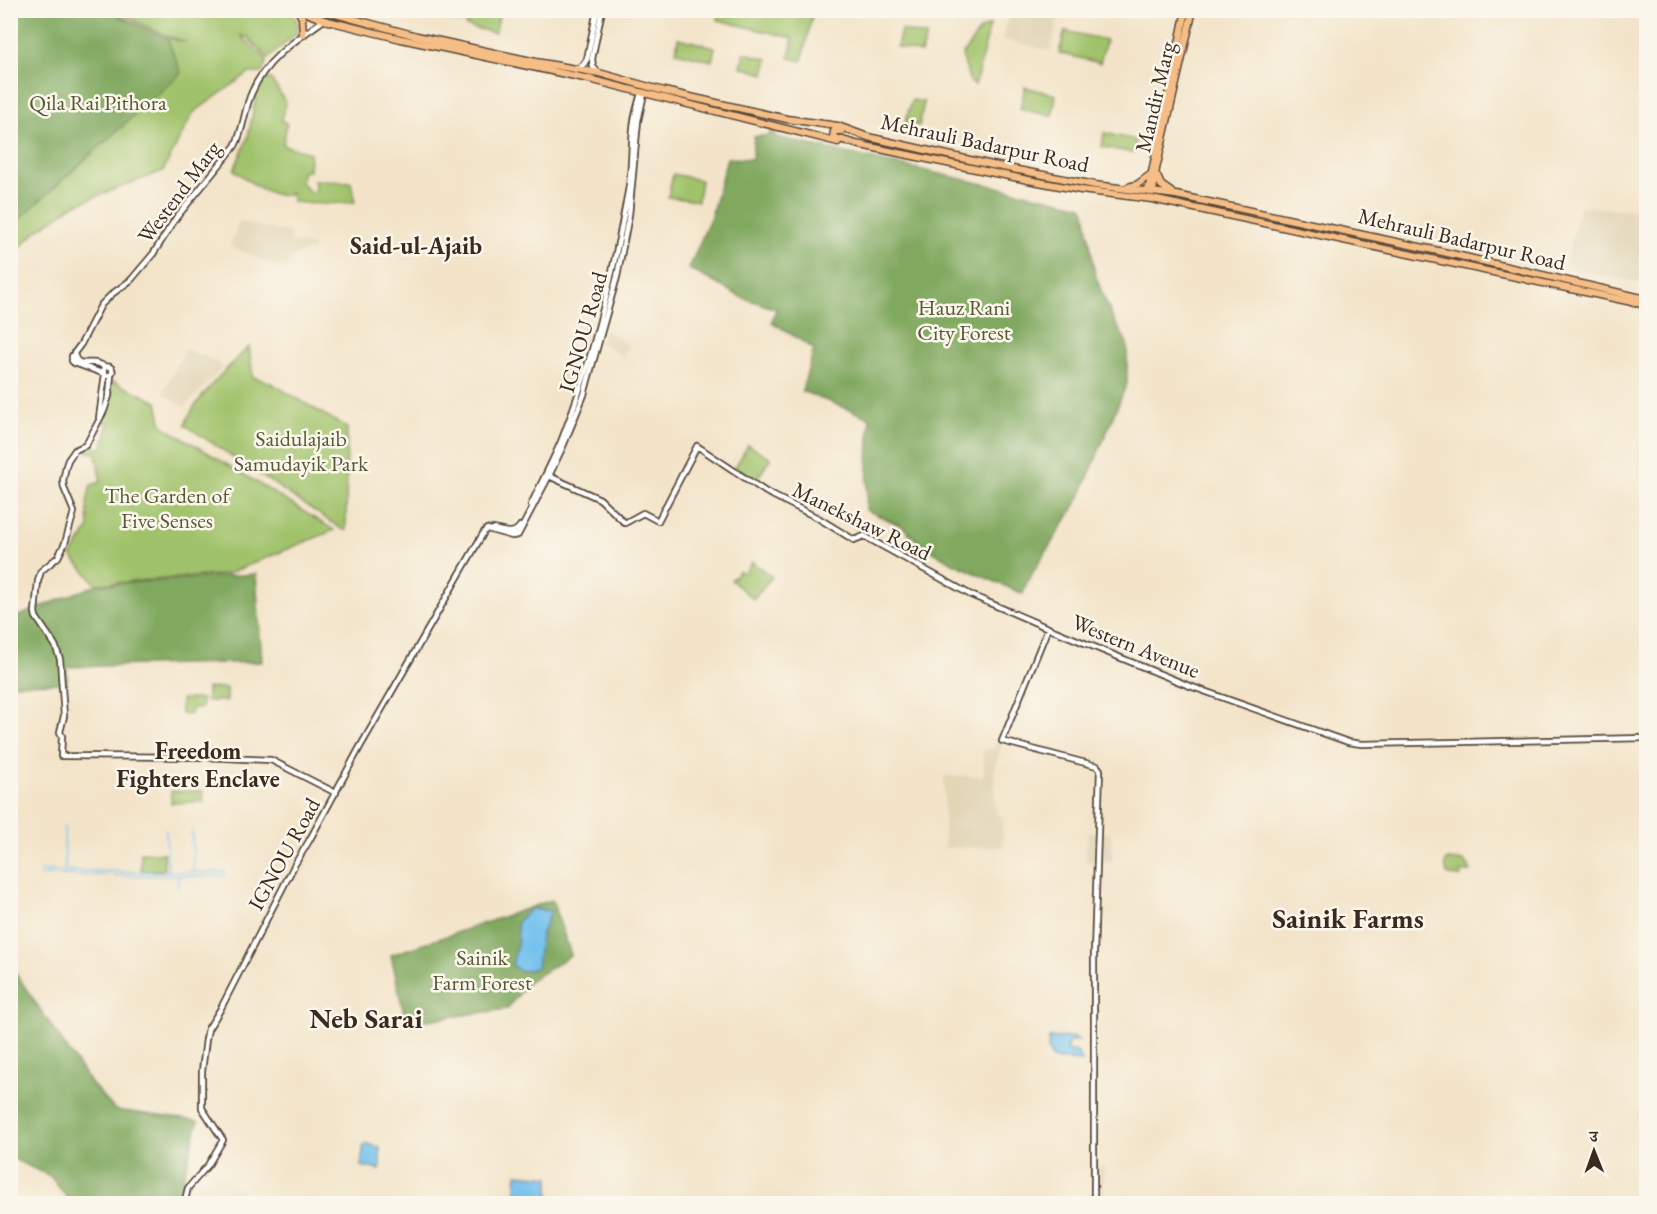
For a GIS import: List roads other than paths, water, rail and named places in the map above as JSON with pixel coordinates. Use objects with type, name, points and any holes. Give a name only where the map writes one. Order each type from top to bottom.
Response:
[{"type":"main road","points":[[298,10],[324,20],[401,39],[589,79],[825,140],[856,144]]},
{"type":"main road","points":[[298,10],[302,18],[303,35]]},
{"type":"main road","name":"Mehrauli Badarpur Road","points":[[320,10],[417,36],[599,73],[664,91],[787,119],[837,126],[868,137],[1055,179],[1124,188],[1430,260],[1647,305]]},
{"type":"main road","name":"Mandir Marg","points":[[1151,194],[1153,172],[1186,10]]},
{"type":"main road","name":"Mandir Marg","points":[[1153,172],[1193,10]]},
{"type":"main road","points":[[787,119],[819,125],[823,130],[818,136],[796,132]]},
{"type":"main road","points":[[856,144],[835,138],[832,135],[833,132],[838,130],[868,137]]},
{"type":"main road","name":"Mehrauli Badarpur Road","points":[[856,144],[1081,190],[1136,196],[1176,195],[1443,252],[1647,299]]},
{"type":"main road","points":[[1124,188],[1138,184],[1153,172],[1161,185],[1176,195]]},
{"type":"main road","points":[[1249,219],[1251,211]]},
{"type":"street","points":[[577,69],[587,59],[599,10]]},
{"type":"street","points":[[599,10],[592,59],[593,67],[599,73]]},
{"type":"street","name":"Westend Marg","points":[[74,353],[101,305],[131,280],[159,247],[176,218],[230,154],[240,137],[253,90],[277,55],[324,20]]},
{"type":"street","name":"IGNOU Road","points":[[487,529],[513,532],[519,529],[560,442],[584,378],[605,303],[626,205],[632,168],[635,117],[643,93]]},
{"type":"street","name":"IGNOU Road","points":[[487,529],[512,536],[518,535],[549,476],[583,397],[617,277],[631,202],[638,121],[643,93]]},
{"type":"street","points":[[74,353],[74,358],[78,361],[97,363],[106,367],[104,371],[108,375]]},
{"type":"street","points":[[74,353],[72,358],[74,363],[108,375]]},
{"type":"street","points":[[108,375],[99,420],[86,445],[75,450],[68,460],[63,481],[73,518],[58,557],[41,571],[35,604],[36,617],[55,645],[60,659],[64,716],[60,732],[62,736],[61,756],[270,760],[336,793]]},
{"type":"street","points":[[577,394],[583,397]]},
{"type":"street","name":"Manekshaw Road","points":[[549,476],[603,501],[624,523],[643,513],[658,521],[697,446],[766,492],[818,518],[854,540],[864,536],[971,595],[1048,628]]},
{"type":"street","name":"IGNOU Road","points":[[184,1203],[188,1188],[208,1165],[223,1140],[202,1107],[202,1071],[208,1029],[360,747],[487,529]]},
{"type":"street","name":"Western Avenue","points":[[1094,1203],[1094,954],[1100,770],[1097,766],[1002,741],[1048,628],[1187,685],[1348,742],[1361,744],[1647,738]]},
{"type":"water","points":[[531,909],[551,911],[541,935],[537,968],[520,971],[512,965],[518,941],[517,922]]},
{"type":"water","points":[[1074,1037],[1079,1040],[1068,1042],[1067,1050],[1077,1052],[1082,1061],[1052,1059],[1048,1048],[1049,1038]]},
{"type":"water","points":[[364,1144],[380,1147],[380,1170],[361,1166]]},
{"type":"water","points":[[517,1174],[549,1177],[549,1203],[515,1203]]},
{"type":"waterway","points":[[64,824],[65,871]]},
{"type":"waterway","points":[[166,830],[168,871]]},
{"type":"waterway","points":[[192,831],[193,872]]},
{"type":"waterway","points":[[40,871],[225,872]]},
{"type":"waterway","points":[[40,875],[225,876]]},
{"type":"waterway","points":[[178,876],[178,887]]},
{"type":"district","name":"Said-ul-Ajaib","points":[[416,245]]},
{"type":"district","name":"Freedom Fighters Enclave","points":[[198,764]]},
{"type":"district","name":"Sainik Farms","points":[[1348,918]]},
{"type":"district","name":"Neb Sarai","points":[[366,1018]]},
{"type":"park label","name":"Qila Rai Pithora","points":[[98,102]]},
{"type":"park label","name":"Hauz Rani City Forest","points":[[964,320]]},
{"type":"park label","name":"Saidulajaib Samudayik Park","points":[[301,450]]},
{"type":"park label","name":"The Garden of Five Senses","points":[[167,508]]},
{"type":"park label","name":"Sainik Farm Forest","points":[[482,970]]}]
